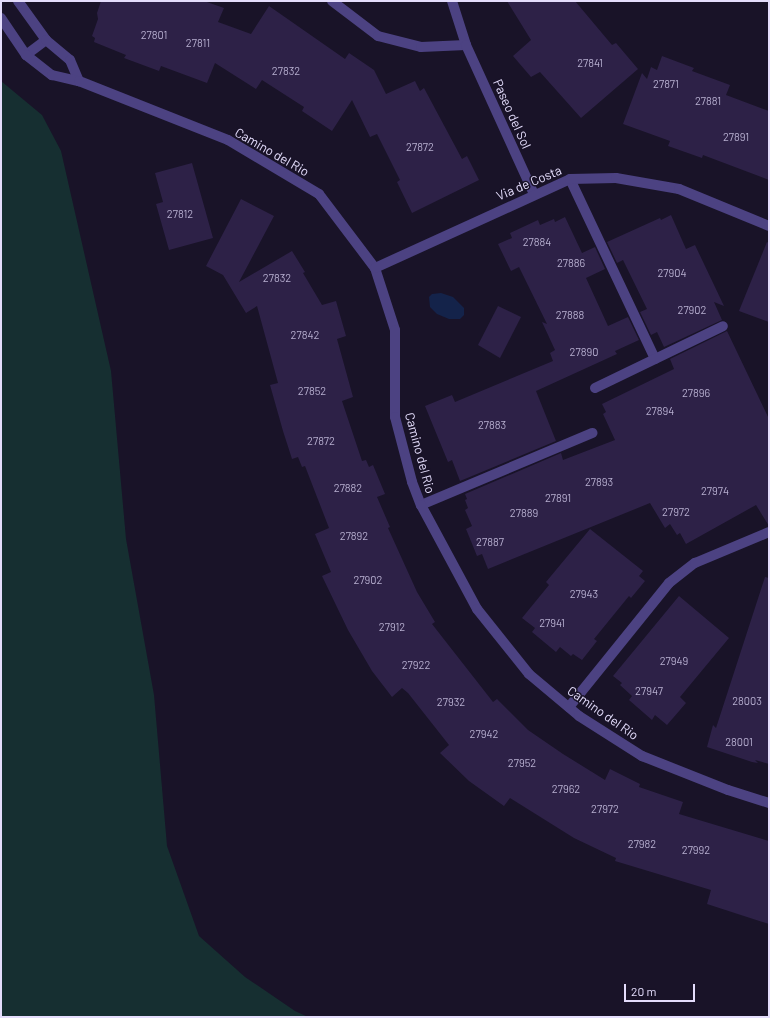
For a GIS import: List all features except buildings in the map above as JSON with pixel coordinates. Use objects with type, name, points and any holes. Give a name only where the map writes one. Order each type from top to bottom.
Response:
[{"type":"street","points":[[18,1],[46,40],[70,60],[79,81]]},
{"type":"street","points":[[332,1],[378,36],[421,47],[466,45]]},
{"type":"street","name":"Paseo del Sol","points":[[452,1],[466,45],[534,194]]},
{"type":"street","name":"Camino del Rio","points":[[1,18],[26,54],[52,75],[79,81],[228,140],[319,194],[375,268],[395,330],[395,417],[412,482],[420,505],[477,609],[528,674],[579,716],[642,756],[728,790],[769,803]]},
{"type":"street","points":[[26,54],[46,40]]},
{"type":"street","name":"Via de Costa","points":[[375,268],[534,194],[570,179],[616,178],[679,188],[769,226]]},
{"type":"street","points":[[570,179],[655,359]]},
{"type":"street","points":[[595,388],[723,326]]},
{"type":"street","points":[[420,505],[592,433]]},
{"type":"street","points":[[569,707],[669,583],[695,563],[769,532]]},
{"type":"green space","points":[[1,81],[42,115],[61,151],[111,371],[126,539],[154,695],[167,846],[199,936],[245,977],[295,1011],[308,1017],[1,1017]]},
{"type":"water","points":[[441,293],[453,297],[464,308],[464,315],[460,319],[449,319],[437,314],[430,307],[429,297],[432,294]]}]
